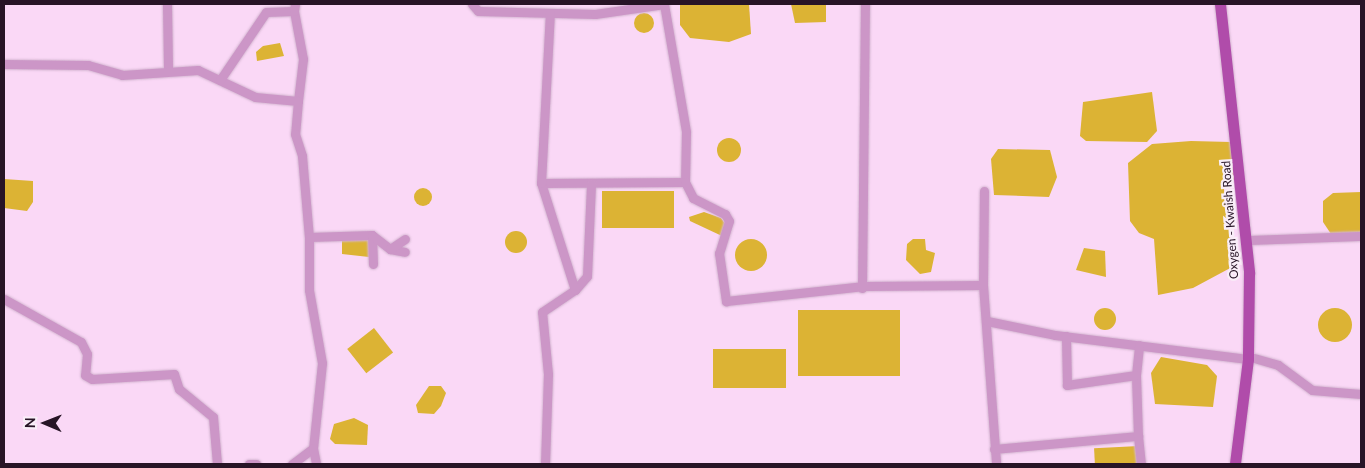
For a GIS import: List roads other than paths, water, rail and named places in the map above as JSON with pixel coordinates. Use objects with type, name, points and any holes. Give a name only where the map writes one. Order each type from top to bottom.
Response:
[{"type":"main road","name":"Oxygen - Kwaish Road","points":[[1220,4],[1251,240]]},
{"type":"main road","name":"Oxygen - Kwaish Road","points":[[1227,4],[1251,240],[1251,358],[1242,464]]},
{"type":"main road","name":"Oxygen - Kwaish Road","points":[[1235,464],[1251,358]]},
{"type":"street","points":[[167,4],[168,70]]},
{"type":"street","points":[[472,4],[478,11],[595,14],[664,4],[686,132],[685,182],[693,198],[725,214],[730,221],[719,253],[726,302],[862,288],[983,285]]},
{"type":"street","points":[[862,288],[865,4]]},
{"type":"street","points":[[220,80],[266,12],[295,7],[303,59],[295,134],[302,156],[309,237],[310,290],[322,363],[314,448],[316,464]]},
{"type":"street","points":[[550,13],[541,183],[575,290]]},
{"type":"street","points":[[4,64],[88,65],[122,75],[168,70],[198,70],[255,96],[298,101]]},
{"type":"street","points":[[541,183],[685,182]]},
{"type":"street","points":[[545,464],[548,374],[542,312],[575,290],[587,276],[591,183]]},
{"type":"street","points":[[984,191],[983,285],[987,321],[986,381],[996,464]]},
{"type":"street","points":[[309,237],[372,235],[390,249],[405,252]]},
{"type":"street","points":[[372,235],[373,264]]},
{"type":"street","points":[[1251,240],[1361,236]]},
{"type":"street","points":[[390,249],[405,239]]},
{"type":"street","points":[[4,299],[45,326],[81,342],[87,354],[85,373],[92,379],[174,374],[179,389],[213,417],[217,464]]},
{"type":"street","points":[[987,321],[1066,336],[1251,358],[1278,365],[1312,390],[1361,394]]},
{"type":"street","points":[[1066,336],[1066,385],[1136,375]]},
{"type":"street","points":[[1139,345],[1136,375],[1138,436],[1142,464]]},
{"type":"street","points":[[994,449],[1138,436]]},
{"type":"street","points":[[292,464],[314,448]]},
{"type":"street","points":[[250,464],[256,464]]}]
